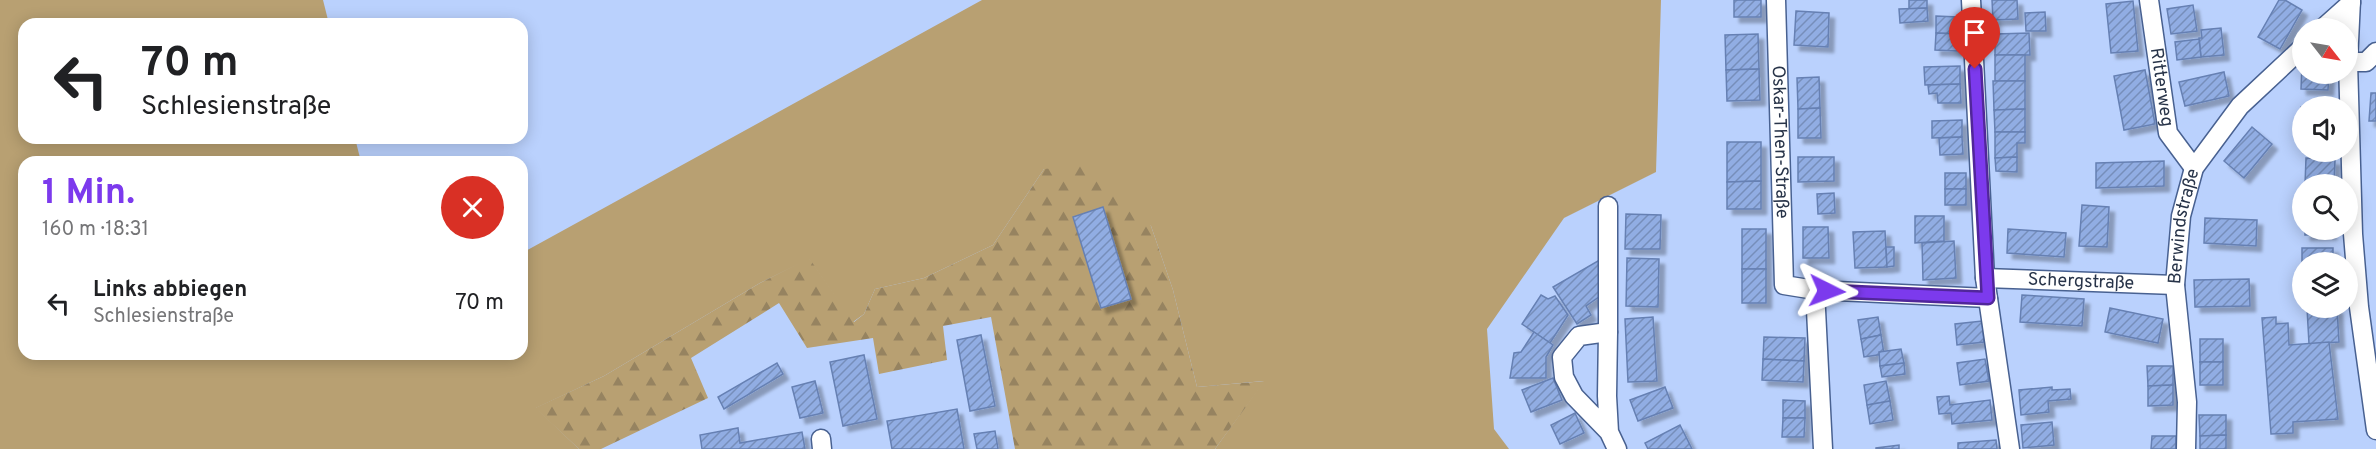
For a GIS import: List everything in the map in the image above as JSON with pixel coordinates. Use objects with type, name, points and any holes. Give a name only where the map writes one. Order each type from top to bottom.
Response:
[{"type":"street","name":"Oskar-Then-Straße","points":[[1776,0],[1784,285],[1815,290]]},
{"type":"street","points":[[1971,0],[1985,278],[2010,449]]},
{"type":"street","name":"Ritterweg","points":[[2149,0],[2168,133],[2194,168]]},
{"type":"street","points":[[2334,18],[2351,2]]},
{"type":"street","points":[[2350,18],[2351,2]]},
{"type":"street","points":[[2358,62],[2366,62],[2376,52]]},
{"type":"street","name":"Berwindstraße","points":[[2186,449],[2187,402],[2175,285],[2181,216],[2194,168],[2240,106],[2292,57]]},
{"type":"street","points":[[2349,84],[2354,244],[2359,307],[2376,430]]},
{"type":"street","points":[[1608,206],[1607,396],[1613,441]]},
{"type":"street","name":"Schergstraße","points":[[1985,278],[2175,285]]},
{"type":"street","points":[[1823,449],[1815,290],[1988,298]]},
{"type":"street","points":[[1608,332],[1579,336],[1562,357],[1564,377],[1574,396],[1613,441]]},
{"type":"green space","points":[[0,0],[323,0],[328,18],[18,18],[18,144],[356,144],[360,156],[18,156],[18,360],[528,360],[528,250],[982,0],[1661,0],[1656,172],[1564,218],[1487,329],[1494,429],[1509,449],[1215,449],[1264,381],[1197,387],[1173,290],[1151,226],[1044,169],[993,245],[924,278],[875,289],[864,314],[853,322],[809,259],[760,283],[604,376],[536,408],[579,449],[0,449]]},
{"type":"green space","points":[[1087,165],[1115,187],[1151,226],[1173,290],[1197,387],[1265,381],[1215,449],[1015,449],[991,317],[943,326],[947,360],[879,374],[873,338],[807,348],[779,303],[691,358],[708,398],[601,449],[579,449],[535,408],[604,376],[760,283],[809,258],[854,322],[864,314],[875,289],[924,278],[993,245],[1044,169]]},
{"type":"building","points":[[1734,0],[1761,0],[1761,17],[1734,17]]},
{"type":"building","points":[[1909,0],[1927,0],[1927,8],[1909,9]]},
{"type":"building","points":[[1992,0],[2017,0],[2018,19],[1993,20]]},
{"type":"building","points":[[2279,0],[2285,0],[2302,10],[2297,18],[2292,18],[2292,28],[2280,49],[2258,37]]},
{"type":"building","points":[[2133,1],[2138,51],[2111,53],[2106,4]]},
{"type":"building","points":[[2193,5],[2197,31],[2171,34],[2167,9]]},
{"type":"building","points":[[1927,8],[1928,21],[1900,23],[1899,9]]},
{"type":"building","points":[[1796,11],[1829,13],[1828,47],[1794,45]]},
{"type":"building","points":[[2045,12],[2046,31],[2026,31],[2025,13]]},
{"type":"building","points":[[1936,16],[1958,17],[1957,34],[1936,33]]},
{"type":"building","points":[[2221,28],[2224,55],[2201,57],[2199,38],[2202,38],[2201,30]]},
{"type":"building","points":[[1936,33],[1957,34],[1957,51],[1935,50]]},
{"type":"building","points":[[2029,33],[2030,55],[1995,55],[1995,34]]},
{"type":"building","points":[[1758,34],[1759,69],[1726,70],[1725,35]]},
{"type":"building","points":[[2199,39],[2201,57],[2177,60],[2175,42]]},
{"type":"building","points":[[1995,55],[2025,55],[2025,81],[1995,81]]},
{"type":"building","points":[[1960,66],[1960,84],[1925,85],[1924,67]]},
{"type":"building","points":[[1759,69],[1760,100],[1727,101],[1726,70]]},
{"type":"building","points":[[2145,70],[2155,124],[2124,130],[2114,76]]},
{"type":"building","points":[[2224,72],[2229,96],[2185,106],[2179,82]]},
{"type":"building","points":[[1819,77],[1820,108],[1798,109],[1797,78]]},
{"type":"building","points":[[1993,81],[2025,81],[2025,109],[1994,110]]},
{"type":"building","points":[[1960,84],[1961,103],[1938,103],[1937,93],[1929,94],[1928,85]]},
{"type":"building","points":[[2301,84],[2328,84],[2328,90],[2301,89]]},
{"type":"building","points":[[2371,93],[2376,93],[2376,121],[2369,121]]},
{"type":"building","points":[[1820,108],[1821,138],[1798,138],[1798,109]]},
{"type":"building","points":[[2025,109],[2025,132],[1995,132],[1994,110]]},
{"type":"building","points":[[1962,120],[1962,137],[1932,138],[1932,121]]},
{"type":"building","points":[[2252,127],[2272,144],[2244,178],[2224,161]]},
{"type":"building","points":[[1995,132],[2025,132],[2025,143],[2017,143],[2017,157],[1995,158]]},
{"type":"building","points":[[1962,137],[1963,154],[1940,155],[1939,138]]},
{"type":"building","points":[[1727,142],[1761,142],[1761,181],[1727,182]]},
{"type":"building","points":[[1798,157],[1834,157],[1834,181],[1798,182]]},
{"type":"building","points":[[2017,157],[2017,172],[1996,171],[1995,158]]},
{"type":"building","points":[[2164,161],[2164,186],[2096,188],[2096,163]]},
{"type":"building","points":[[2306,162],[2335,162],[2334,174],[2305,174]]},
{"type":"building","points":[[1945,173],[1966,173],[1966,189],[1945,189]]},
{"type":"building","points":[[1761,181],[1761,209],[1727,209],[1727,182]]},
{"type":"building","points":[[1945,189],[1966,189],[1966,205],[1945,205]]},
{"type":"building","points":[[1834,193],[1835,213],[1818,214],[1817,194]]},
{"type":"building","points":[[2082,205],[2109,207],[2107,247],[2079,246]]},
{"type":"building","points":[[1103,207],[1131,299],[1101,308],[1073,217]]},
{"type":"building","points":[[1626,214],[1661,215],[1660,249],[1625,249]]},
{"type":"building","points":[[1915,216],[1944,216],[1944,241],[1915,243]]},
{"type":"building","points":[[2205,218],[2257,220],[2256,246],[2204,243]]},
{"type":"building","points":[[1803,227],[1828,227],[1829,258],[1803,258]]},
{"type":"building","points":[[1742,229],[1766,229],[1766,269],[1742,269]]},
{"type":"building","points":[[2008,229],[2066,233],[2064,257],[2007,253]]},
{"type":"building","points":[[1885,231],[1887,267],[1855,268],[1853,232]]},
{"type":"building","points":[[1954,241],[1956,278],[1923,280],[1922,243]]},
{"type":"building","points":[[1886,247],[1894,247],[1894,266],[1887,267]]},
{"type":"building","points":[[2302,248],[2333,248],[2333,252],[2302,252]]},
{"type":"building","points":[[1603,258],[1603,294],[1586,306],[1591,315],[1577,324],[1553,287]]},
{"type":"building","points":[[1627,258],[1659,259],[1658,307],[1626,306]]},
{"type":"building","points":[[1742,269],[1766,269],[1766,303],[1742,303]]},
{"type":"building","points":[[2249,279],[2250,306],[2195,307],[2194,280]]},
{"type":"building","points":[[1541,295],[1548,299],[1555,296],[1568,315],[1550,343],[1522,324]]},
{"type":"building","points":[[2022,295],[2084,299],[2082,326],[2020,322]]},
{"type":"building","points":[[2110,308],[2163,319],[2158,343],[2105,332]]},
{"type":"building","points":[[1653,317],[1657,381],[1628,382],[1625,319]]},
{"type":"building","points":[[1878,317],[1881,335],[1861,339],[1858,320]]},
{"type":"building","points":[[2276,317],[2276,324],[2288,323],[2289,345],[2329,342],[2338,419],[2293,422],[2293,433],[2271,434],[2262,318]]},
{"type":"building","points":[[2308,318],[2338,318],[2339,342],[2309,344]]},
{"type":"building","points":[[1982,321],[1984,342],[1957,345],[1955,324]]},
{"type":"building","points":[[1534,332],[1553,345],[1546,357],[1546,378],[1510,378],[1514,353],[1521,352]]},
{"type":"building","points":[[981,335],[995,406],[970,411],[957,340]]},
{"type":"building","points":[[1881,335],[1884,354],[1864,357],[1861,339]]},
{"type":"building","points":[[1764,337],[1805,338],[1804,361],[1763,359]]},
{"type":"building","points":[[2200,339],[2223,339],[2223,362],[2200,362]]},
{"type":"building","points":[[1901,349],[1904,363],[1880,366],[1879,352]]},
{"type":"building","points":[[864,355],[877,419],[843,426],[830,362]]},
{"type":"building","points":[[1763,359],[1804,361],[1803,382],[1762,380]]},
{"type":"building","points":[[1985,359],[1989,381],[1960,385],[1957,363]]},
{"type":"building","points":[[2200,362],[2223,362],[2223,385],[2200,385]]},
{"type":"building","points":[[777,363],[783,374],[724,409],[718,397]]},
{"type":"building","points":[[1904,363],[1905,374],[1882,377],[1880,366]]},
{"type":"building","points":[[2147,366],[2173,366],[2173,385],[2148,386]]},
{"type":"building","points":[[1553,378],[1562,400],[1531,412],[1522,390]]},
{"type":"building","points":[[815,381],[823,413],[800,418],[792,387]]},
{"type":"building","points":[[1886,381],[1890,401],[1867,405],[1864,385]]},
{"type":"building","points":[[2173,385],[2173,405],[2148,406],[2148,386]]},
{"type":"building","points":[[1665,387],[1673,408],[1638,421],[1630,400]]},
{"type":"building","points":[[2052,387],[2052,390],[2070,389],[2071,399],[2048,401],[2049,412],[2021,415],[2019,390]]},
{"type":"building","points":[[1949,396],[1950,405],[1990,400],[1992,420],[1952,424],[1951,413],[1939,414],[1937,397]]},
{"type":"building","points":[[1783,400],[1805,401],[1805,418],[1783,418]]},
{"type":"building","points":[[1890,401],[1893,420],[1870,424],[1867,405]]},
{"type":"building","points":[[957,409],[964,449],[892,449],[887,421]]},
{"type":"building","points":[[1575,413],[1584,433],[1560,444],[1551,425]]},
{"type":"building","points":[[2199,415],[2226,415],[2226,435],[2200,436]]},
{"type":"building","points":[[1783,418],[1805,418],[1804,437],[1782,437]]},
{"type":"building","points":[[2052,422],[2054,445],[2023,448],[2021,425]]},
{"type":"building","points":[[1680,425],[1692,449],[1648,449],[1645,443]]},
{"type":"building","points":[[738,428],[740,443],[802,432],[805,449],[702,449],[700,435]]},
{"type":"building","points":[[995,431],[998,449],[977,449],[974,434]]},
{"type":"building","points":[[2226,435],[2226,449],[2200,449],[2200,436]]},
{"type":"building","points":[[2152,436],[2176,436],[2176,449],[2151,449]]},
{"type":"building","points":[[1996,440],[1997,449],[1958,449],[1958,443]]},
{"type":"building","points":[[1899,445],[1899,449],[1876,449],[1876,448]]},
{"type":"route","points":[[1827,291],[1988,298],[1985,278],[1975,69]]}]
